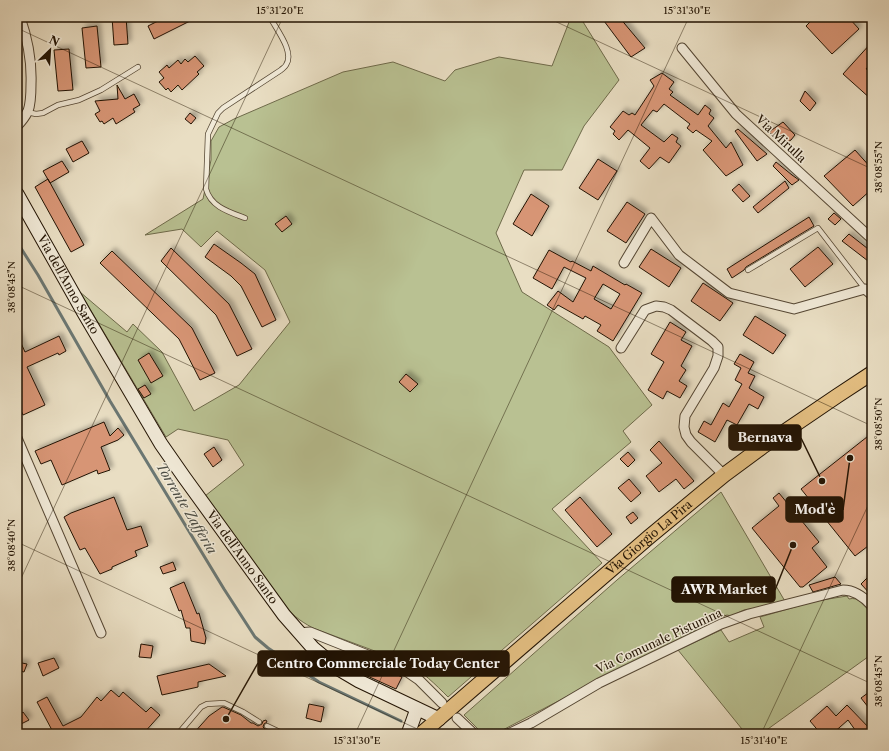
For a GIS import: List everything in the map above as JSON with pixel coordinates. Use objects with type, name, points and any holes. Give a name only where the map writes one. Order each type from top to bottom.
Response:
[{"type":"main road","name":"Via Giorgio La Pira","points":[[421,734],[649,537],[724,475],[768,443],[872,373]]},
{"type":"street","points":[[17,126],[26,116],[30,102],[32,67],[26,36],[20,17]]},
{"type":"street","name":"Via Mirulla","points":[[682,48],[736,114],[872,239]]},
{"type":"street","name":"Via dell'Anno Santo","points":[[17,194],[84,313],[161,444],[279,609],[320,655],[347,674],[439,719]]},
{"type":"street","points":[[624,263],[651,218],[679,255],[729,293],[794,309],[868,292]]},
{"type":"street","points":[[621,348],[646,310],[656,306],[671,310],[718,347],[718,356],[714,368],[685,416],[684,427],[686,435],[691,442],[724,475]]},
{"type":"street","points":[[17,438],[102,633]]},
{"type":"street","name":"Via Comunale Pistunina","points":[[508,734],[531,723],[599,683],[721,624],[739,617],[843,590],[856,593],[872,606]]},
{"type":"street","points":[[300,633],[310,632],[404,669],[426,686],[442,703]]},
{"type":"street","points":[[408,734],[417,709]]},
{"type":"street","points":[[457,718],[474,734]]},
{"type":"lane","points":[[245,218],[220,207],[208,196],[206,188],[208,134],[218,112],[286,65],[288,59],[287,48],[270,17]]},
{"type":"lane","points":[[27,112],[36,114],[43,113],[58,105],[79,100],[101,90],[138,67]]},
{"type":"lane","points":[[748,270],[818,228],[868,292]]},
{"type":"lane","points":[[178,734],[201,707],[208,704],[224,703],[259,722]]},
{"type":"lane","points":[[267,726],[284,734]]},
{"type":"green space","points":[[571,17],[580,17],[619,80],[584,126],[562,170],[524,170],[496,233],[522,292],[609,347],[652,405],[623,431],[631,442],[552,509],[602,563],[448,697],[424,674],[407,663],[313,628],[295,616],[280,602],[205,496],[244,465],[228,440],[178,429],[166,437],[80,292],[127,332],[133,324],[162,352],[194,411],[239,385],[290,322],[265,270],[217,231],[201,247],[182,229],[145,235],[203,199],[211,160],[211,141],[219,127],[234,119],[343,72],[393,62],[445,81],[455,70],[499,57],[552,66]]},
{"type":"green space","points":[[721,492],[786,603],[744,610],[731,616],[727,615],[722,617],[720,620],[495,734],[483,734],[464,715],[617,580]]},
{"type":"green space","points":[[847,596],[849,599],[852,598],[858,600],[872,612],[872,654],[761,734],[746,734],[678,650],[721,630],[729,642],[764,627],[760,617],[816,601]]},
{"type":"building","points":[[112,17],[126,17],[128,44],[114,45]]},
{"type":"building","points":[[166,17],[198,17],[154,39],[148,26]]},
{"type":"building","points":[[601,17],[619,17],[645,48],[631,57]]},
{"type":"building","points":[[815,17],[848,17],[859,29],[832,54],[806,26]]},
{"type":"building","points":[[97,26],[101,67],[86,68],[82,28]]},
{"type":"building","points":[[872,42],[872,62],[866,69],[872,71],[872,100],[843,74]]},
{"type":"building","points":[[69,49],[73,90],[58,91],[54,50]]},
{"type":"building","points":[[195,56],[204,66],[197,72],[199,74],[182,90],[178,85],[171,92],[168,88],[166,90],[159,82],[164,78],[159,72],[167,65],[169,68],[178,60],[181,64],[185,59],[188,62]]},
{"type":"building","points":[[662,73],[674,82],[669,89],[673,92],[670,95],[698,115],[705,105],[711,110],[709,114],[714,118],[708,126],[726,148],[731,142],[743,165],[726,176],[703,150],[712,141],[696,130],[693,133],[687,128],[690,124],[664,104],[657,112],[653,110],[641,125],[664,142],[672,134],[678,138],[676,142],[681,146],[669,163],[660,157],[649,169],[640,161],[650,148],[628,130],[619,140],[613,134],[615,131],[610,127],[623,111],[629,115],[632,113],[635,115],[654,86],[650,80]]},
{"type":"building","points":[[117,85],[125,99],[134,94],[140,105],[133,109],[135,112],[116,124],[113,118],[104,124],[102,121],[100,122],[95,114],[100,111],[95,101],[118,99]]},
{"type":"building","points":[[805,91],[816,103],[810,111],[800,101]]},
{"type":"building","points":[[190,113],[196,118],[191,124],[185,119]]},
{"type":"building","points":[[783,122],[795,135],[791,140],[784,144],[769,132]]},
{"type":"building","points":[[738,129],[767,154],[757,161],[735,131]]},
{"type":"building","points":[[82,141],[89,153],[73,162],[66,149]]},
{"type":"building","points":[[855,150],[872,169],[872,189],[853,206],[824,176]]},
{"type":"building","points":[[598,159],[617,171],[598,200],[579,188]]},
{"type":"building","points":[[62,161],[69,172],[50,183],[43,171]]},
{"type":"building","points":[[776,162],[799,180],[792,185],[773,166]]},
{"type":"building","points":[[48,179],[84,245],[71,252],[35,187]]},
{"type":"building","points":[[785,181],[789,188],[758,213],[753,207]]},
{"type":"building","points":[[739,184],[750,196],[743,202],[732,190]]},
{"type":"building","points":[[531,194],[549,206],[532,236],[513,224]]},
{"type":"building","points":[[627,202],[645,214],[626,243],[607,231]]},
{"type":"building","points":[[834,213],[841,219],[835,225],[828,219]]},
{"type":"building","points":[[286,216],[292,224],[282,232],[275,224]]},
{"type":"building","points":[[809,217],[814,226],[746,267],[732,278],[727,269]]},
{"type":"building","points":[[849,234],[872,252],[872,264],[842,241]]},
{"type":"building","points":[[214,244],[255,274],[276,320],[262,327],[241,286],[231,276],[205,257]]},
{"type":"building","points":[[818,247],[833,264],[805,287],[790,269]]},
{"type":"building","points":[[171,248],[229,304],[252,349],[237,356],[216,315],[161,261]]},
{"type":"building","points":[[651,249],[681,268],[669,287],[639,267]]},
{"type":"building","points":[[549,250],[591,271],[593,266],[642,293],[613,341],[597,331],[601,325],[585,316],[583,319],[558,305],[554,310],[547,305],[558,291],[573,302],[586,278],[564,267],[552,289],[533,278]],"holes":[[[603,284],[620,294],[611,309],[594,299]]]},
{"type":"building","points":[[112,251],[192,328],[215,373],[200,380],[179,339],[100,263]]},
{"type":"building","points":[[703,283],[733,303],[720,321],[691,301]]},
{"type":"building","points":[[755,316],[786,335],[773,354],[743,335]]},
{"type":"building","points":[[670,322],[686,332],[681,340],[692,346],[681,366],[686,370],[679,381],[687,386],[680,398],[667,391],[663,399],[648,390],[664,362],[651,354]]},
{"type":"building","points":[[17,334],[25,352],[59,336],[66,351],[27,367],[45,405],[23,415],[17,402]]},
{"type":"building","points":[[149,353],[163,376],[151,383],[138,360]]},
{"type":"building","points":[[740,354],[754,362],[748,373],[755,376],[749,388],[764,397],[758,409],[749,404],[737,425],[727,420],[715,442],[698,432],[704,421],[711,425],[723,403],[729,407],[742,384],[735,380],[741,368],[734,364]]},
{"type":"building","points":[[406,374],[418,384],[410,392],[399,382]]},
{"type":"building","points":[[145,385],[151,394],[144,398],[138,389]]},
{"type":"building","points":[[104,422],[110,436],[118,428],[124,435],[118,440],[101,447],[110,470],[98,474],[97,470],[62,485],[51,460],[41,464],[35,451]]},
{"type":"building","points":[[872,433],[872,543],[855,556],[801,489]]},
{"type":"building","points":[[659,441],[694,481],[684,489],[676,479],[659,492],[646,476],[662,463],[650,450]]},
{"type":"building","points":[[214,447],[222,460],[213,467],[204,454]]},
{"type":"building","points":[[628,452],[635,460],[628,467],[620,459]]},
{"type":"building","points":[[629,479],[641,493],[631,502],[618,488]]},
{"type":"building","points":[[779,493],[819,542],[812,548],[827,567],[803,587],[800,587],[752,528],[779,506],[773,498]]},
{"type":"building","points":[[114,497],[127,530],[141,526],[148,546],[135,551],[137,556],[100,574],[85,548],[80,550],[64,517]]},
{"type":"building","points":[[580,497],[612,534],[597,547],[565,510]]},
{"type":"building","points":[[633,512],[638,518],[631,524],[626,517]]},
{"type":"building","points":[[173,562],[176,570],[163,574],[160,567]]},
{"type":"building","points":[[872,573],[872,596],[861,584]]},
{"type":"building","points":[[835,577],[841,584],[813,592],[809,585]]},
{"type":"building","points":[[184,582],[197,614],[199,613],[206,638],[205,644],[191,641],[190,628],[186,628],[181,610],[179,611],[170,588]]},
{"type":"building","points":[[141,644],[153,646],[151,658],[139,657]]},
{"type":"building","points":[[54,658],[59,668],[43,676],[38,663]]},
{"type":"building","points":[[359,658],[402,677],[396,689],[354,669]]},
{"type":"building","points":[[17,662],[27,664],[24,672],[17,670]]},
{"type":"building","points":[[209,664],[226,676],[198,682],[198,687],[162,695],[157,676]]},
{"type":"building","points":[[111,690],[119,697],[123,692],[146,712],[151,707],[160,715],[143,734],[49,734],[53,732],[37,702],[47,697],[63,726],[81,717],[97,697],[101,701]]},
{"type":"building","points":[[872,690],[872,712],[861,698]]},
{"type":"building","points":[[309,704],[324,707],[321,722],[306,718]]},
{"type":"building","points":[[847,705],[872,731],[872,734],[858,734],[848,720],[832,734],[821,734],[810,721],[827,706],[836,716]]},
{"type":"building","points":[[222,707],[241,715],[251,723],[258,726],[266,720],[267,722],[263,727],[269,734],[193,734],[209,716]]},
{"type":"building","points":[[23,712],[29,720],[17,726],[17,717]]},
{"type":"waterway","name":"Torrente Zafferia","points":[[17,242],[38,275],[110,401],[224,589],[255,637],[268,648],[319,682],[401,721]]},
{"type":"place","name":"Mod'è","points":[[850,458]]},
{"type":"place","name":"Bernava","points":[[822,481]]},
{"type":"place","name":"AWR Market","points":[[793,545]]},
{"type":"place","name":"Centro Commerciale Today Center","points":[[226,719]]}]
